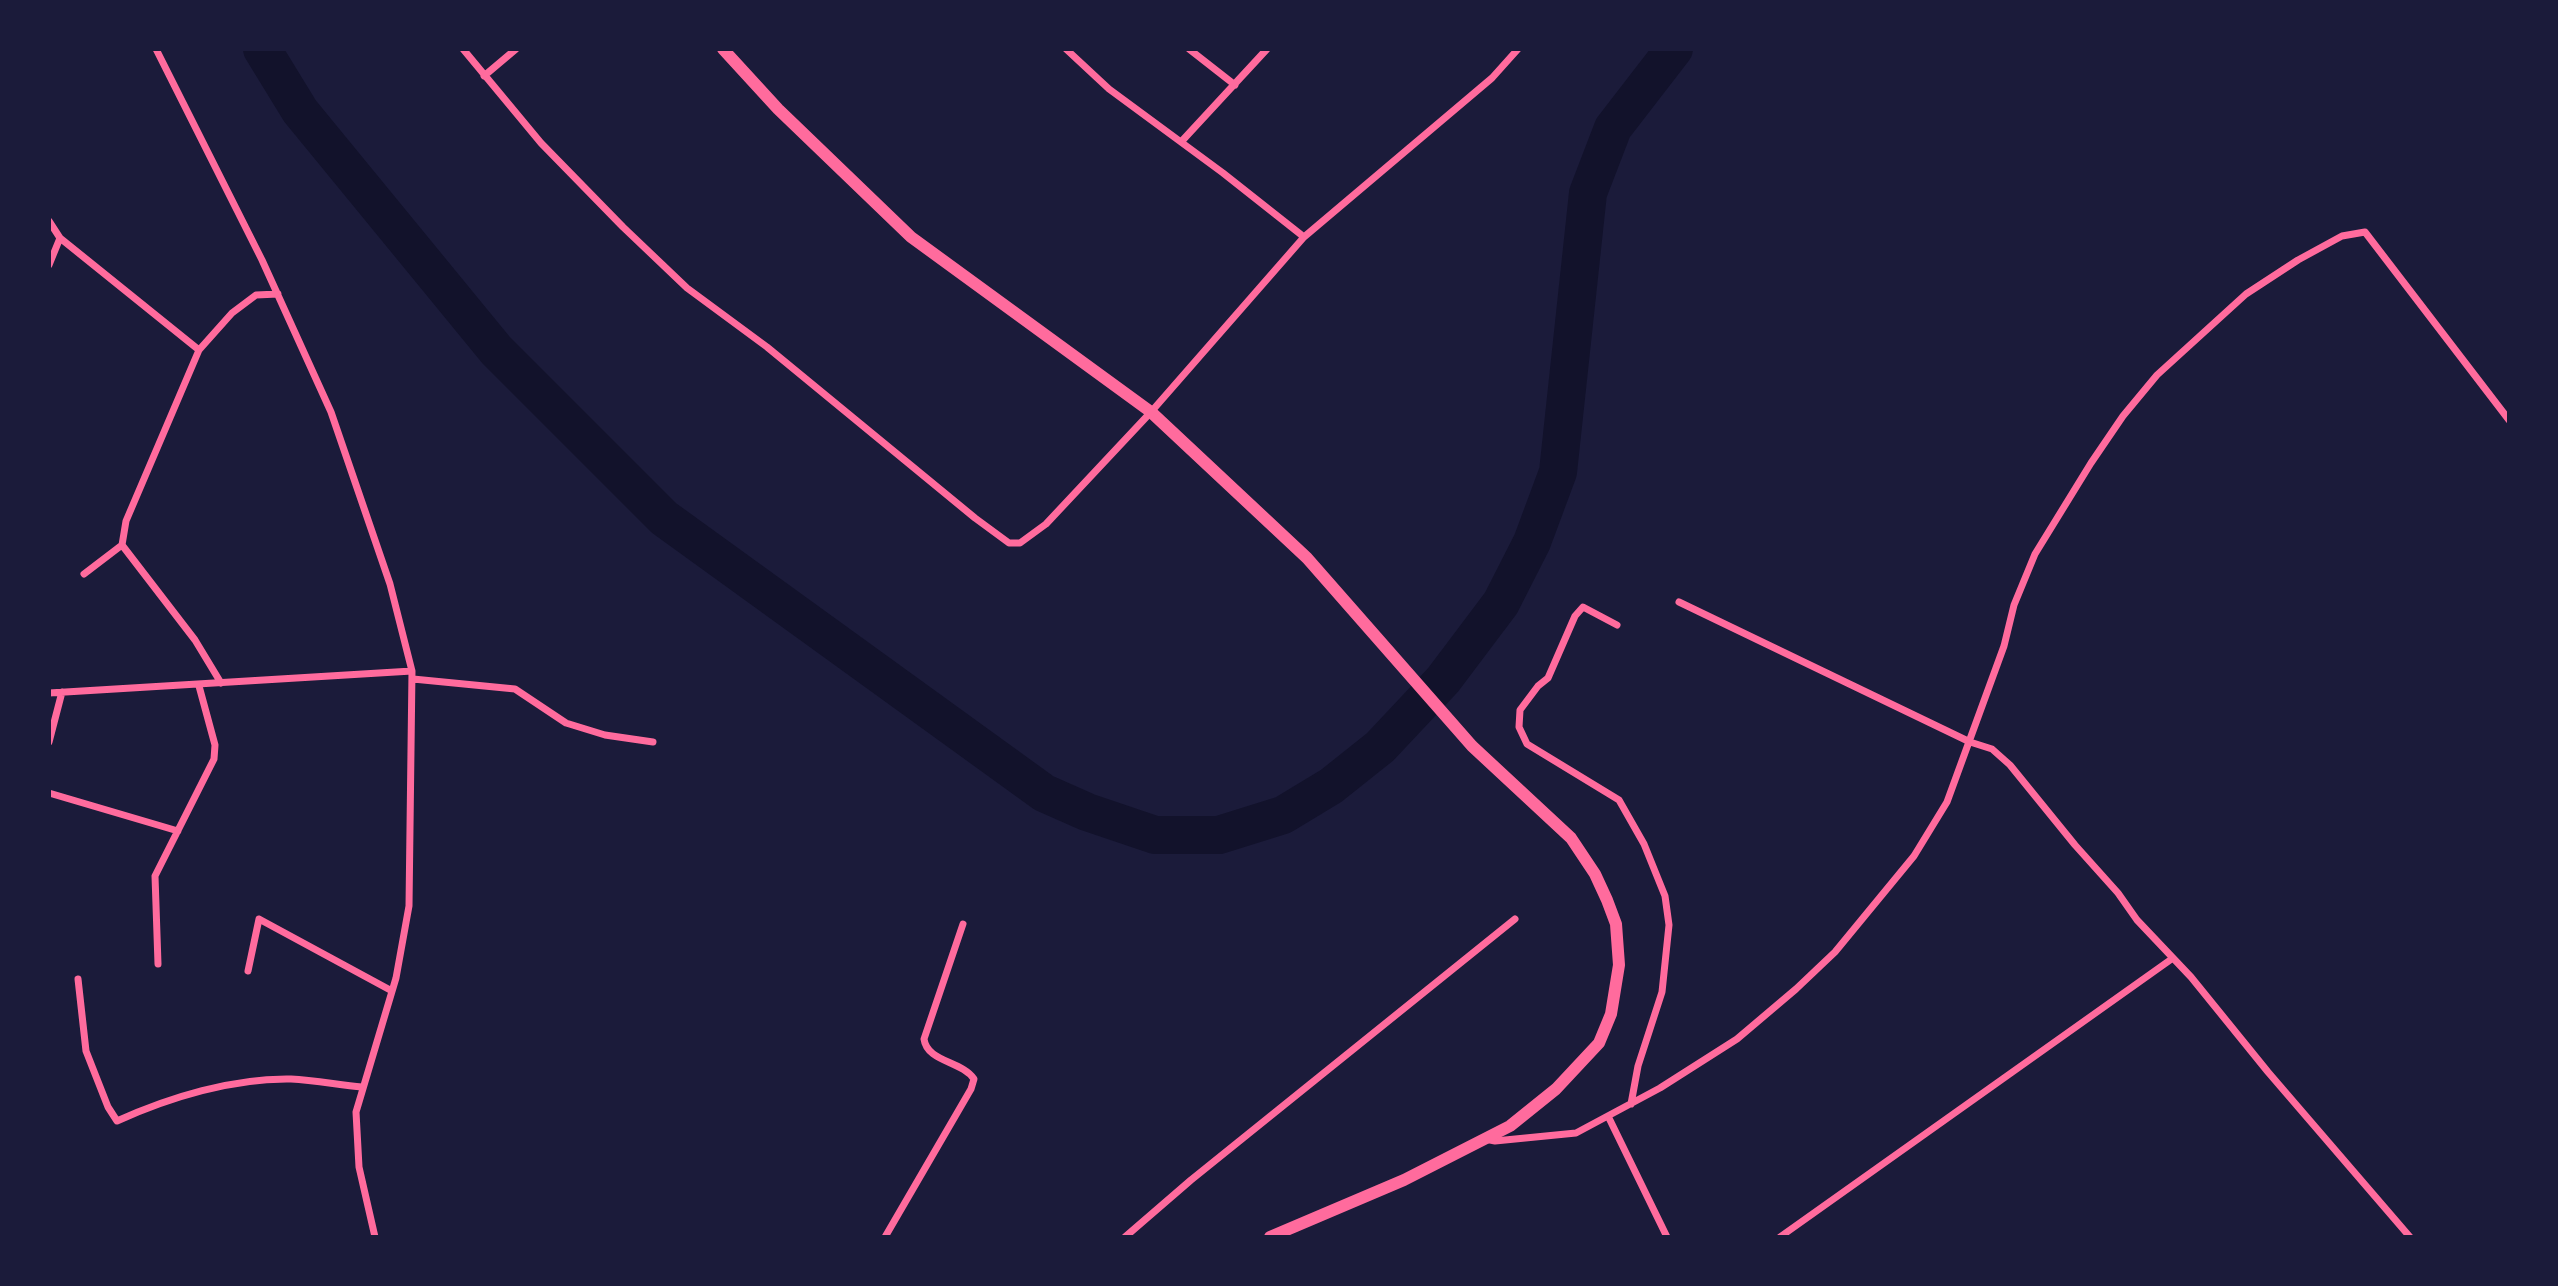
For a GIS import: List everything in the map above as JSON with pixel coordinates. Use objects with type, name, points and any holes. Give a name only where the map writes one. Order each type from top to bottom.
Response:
[{"type":"street","points":[[156,49],[278,294],[331,412],[390,584],[412,676],[409,906],[392,991],[356,1112],[359,1167],[375,1237]]},
{"type":"street","points":[[463,49],[541,143],[687,288],[767,347],[1009,543],[1020,543],[1046,524],[1151,412],[1304,237],[1492,78],[1518,49]]},
{"type":"street","points":[[484,76],[516,49]]},
{"type":"street","points":[[723,49],[778,109],[911,237],[1151,412],[1307,558],[1472,746],[1571,838],[1595,874],[1616,924],[1619,965],[1611,1013],[1599,1043],[1556,1089],[1510,1126],[1404,1180],[1270,1237]]},
{"type":"street","points":[[1066,49],[1109,89],[1304,237]]},
{"type":"street","points":[[1189,49],[1235,85]]},
{"type":"street","points":[[1181,142],[1266,49]]},
{"type":"street","points":[[49,221],[60,238],[199,350]]},
{"type":"street","points":[[1485,1139],[1495,1141],[1576,1133],[1631,1104],[1737,1039],[1835,952],[1891,887],[1914,856],[1947,802],[2004,646],[2014,605],[2035,554],[2091,463],[2123,416],[2157,375],[2246,294],[2298,260],[2342,236],[2365,232],[2509,420]]},
{"type":"street","points":[[49,265],[60,238]]},
{"type":"street","points":[[85,574],[122,545],[126,521],[199,350],[232,313],[256,295],[278,294]]},
{"type":"street","points":[[122,545],[195,640],[221,683]]},
{"type":"street","points":[[1679,601],[1970,742],[1992,749],[2010,765],[2075,845],[2119,893],[2137,920],[2174,958],[2410,1237]]},
{"type":"street","points":[[1617,625],[1583,607],[1575,615],[1548,678],[1538,686],[1520,710],[1519,727],[1527,744],[1619,800],[1644,844],[1665,896],[1669,925],[1662,992],[1637,1066],[1631,1104]]},
{"type":"street","points":[[49,693],[412,676],[515,689],[566,723],[605,735],[653,742]]},
{"type":"street","points":[[158,964],[155,877],[214,759],[215,745],[199,686]]},
{"type":"street","points":[[49,742],[62,692]]},
{"type":"street","points":[[49,793],[178,831]]},
{"type":"street","points":[[248,971],[259,919],[392,991]]},
{"type":"street","points":[[1125,1237],[1191,1180],[1515,919]]},
{"type":"street","points":[[886,1237],[971,1089],[974,1079],[969,1071],[930,1052],[923,1038],[963,924]]},
{"type":"street","points":[[1780,1237],[2174,958]]},
{"type":"street","points":[[78,979],[86,1051],[108,1107],[117,1121],[152,1105],[241,1083],[292,1079],[362,1087]]},
{"type":"street","points":[[1608,1116],[1667,1237]]},
{"type":"waterway","points":[[262,49],[300,111],[496,350],[664,518],[1044,793],[1087,812],[1155,835],[1219,835],[1283,815],[1331,786],[1380,747],[1443,680],[1501,603],[1532,542],[1558,472],[1588,193],[1613,128],[1674,49]]}]
